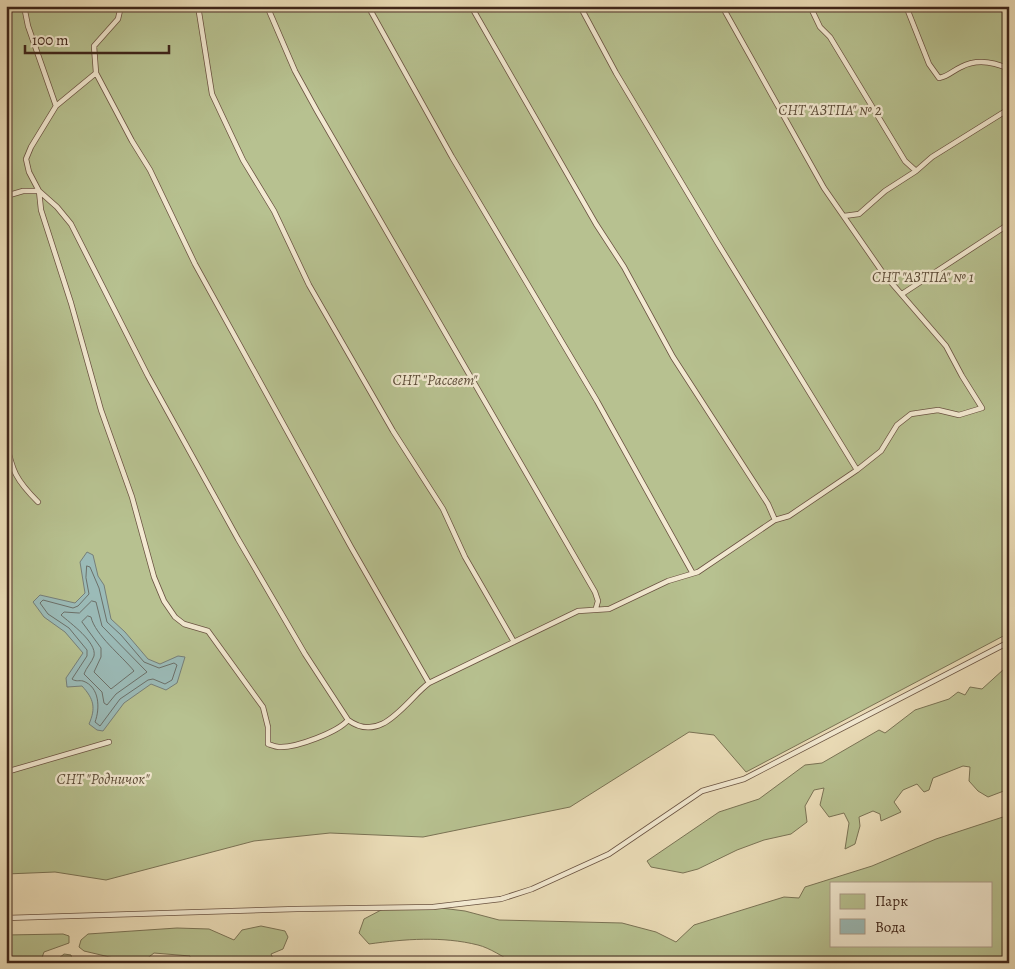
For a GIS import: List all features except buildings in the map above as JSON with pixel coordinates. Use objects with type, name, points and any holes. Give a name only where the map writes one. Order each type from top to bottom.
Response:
[{"type":"lane","points":[[24,6],[28,26],[56,106]]},
{"type":"lane","points":[[121,6],[118,19],[94,46],[96,73],[132,141],[150,170],[211,295],[429,683]]},
{"type":"lane","points":[[198,6],[212,94],[243,160],[274,211],[309,285],[393,432],[443,509],[465,557],[514,642]]},
{"type":"lane","points":[[267,6],[316,111],[424,294],[498,428],[595,592],[598,601],[596,608]]},
{"type":"lane","points":[[368,6],[452,156],[597,401],[692,572]]},
{"type":"lane","points":[[471,6],[596,224],[624,267],[673,357],[768,504],[775,520]]},
{"type":"lane","points":[[580,6],[616,73],[857,470]]},
{"type":"lane","points":[[6,196],[23,191],[39,191],[57,206],[71,224],[148,376],[305,654],[348,720],[360,728],[377,726],[392,720],[403,710],[414,694],[429,683],[578,611],[609,608],[668,581],[692,572],[698,572],[775,520],[789,516],[857,470],[881,451],[897,425],[911,414],[938,410],[959,416],[982,408],[946,346],[883,273],[824,188],[722,6]]},
{"type":"lane","points":[[810,6],[820,27],[830,37],[905,161],[916,171]]},
{"type":"lane","points":[[906,6],[929,64],[939,78],[947,76],[961,66],[976,62],[998,64],[1009,69]]},
{"type":"lane","points":[[96,73],[56,106],[26,160],[29,172],[39,191],[41,210],[71,303],[101,410],[132,497],[154,577],[164,601],[175,617],[184,624],[208,631],[263,707],[268,727],[268,744],[280,747],[301,742],[342,727],[348,720]]},
{"type":"lane","points":[[844,216],[859,214],[885,190],[916,171],[932,157],[1009,109]]},
{"type":"lane","points":[[902,294],[1009,224]]},
{"type":"lane","points":[[6,441],[11,467],[22,485],[38,502]]},
{"type":"lane","points":[[6,918],[297,909],[433,907],[501,899],[532,889],[609,854],[702,791],[744,779],[1009,642]]},
{"type":"lane","points":[[6,772],[109,742]]},
{"type":"green space","name":"СНТ \"Рассвет\"","points":[[6,6],[1009,6],[1009,633],[746,772],[714,735],[689,732],[570,807],[423,837],[330,833],[254,841],[106,880],[55,872],[6,874]]},
{"type":"green space","points":[[1009,668],[1009,789],[988,797],[978,791],[969,781],[970,767],[963,766],[933,778],[929,790],[924,792],[917,784],[903,790],[894,802],[901,812],[881,821],[880,814],[873,811],[859,817],[860,826],[855,844],[845,849],[849,823],[844,813],[829,817],[820,805],[824,788],[814,790],[805,806],[807,822],[791,834],[764,840],[737,850],[698,869],[683,873],[651,867],[647,861],[719,812],[759,799],[805,765],[822,763],[879,730],[885,733],[915,710],[949,699],[958,692],[965,695],[970,687],[982,689],[1004,669]]},
{"type":"green space","points":[[1009,815],[1009,963],[777,963],[770,958],[764,963],[514,963],[487,948],[464,942],[424,939],[369,944],[359,933],[364,919],[383,909],[433,907],[465,911],[499,920],[622,923],[656,932],[676,942],[694,925],[784,897],[799,898],[805,887],[872,866],[936,839]]},
{"type":"green space","points":[[261,926],[285,931],[288,937],[283,949],[271,954],[275,963],[190,963],[190,956],[154,953],[141,963],[135,963],[84,951],[79,947],[81,940],[88,934],[177,928],[209,929],[234,940],[242,930]]},
{"type":"green space","points":[[63,934],[69,936],[69,943],[44,952],[40,963],[6,963],[6,935]]},
{"type":"green space","points":[[64,954],[71,955],[73,963],[53,963]]},
{"type":"water","points":[[87,552],[93,555],[98,576],[104,585],[111,619],[148,659],[160,664],[178,656],[185,657],[177,683],[166,690],[151,684],[124,703],[103,731],[97,730],[89,724],[93,713],[93,704],[82,686],[67,687],[66,678],[83,653],[65,632],[44,617],[33,602],[40,595],[75,603],[85,593],[80,562]]},
{"type":"park label","name":"СНТ \"АЗТПА\" № 2","points":[[830,110]]},
{"type":"park label","name":"СНТ \"АЗТПА\" № 1","points":[[923,277]]},
{"type":"park label","name":"СНТ \"Родничок\"","points":[[103,779]]}]
